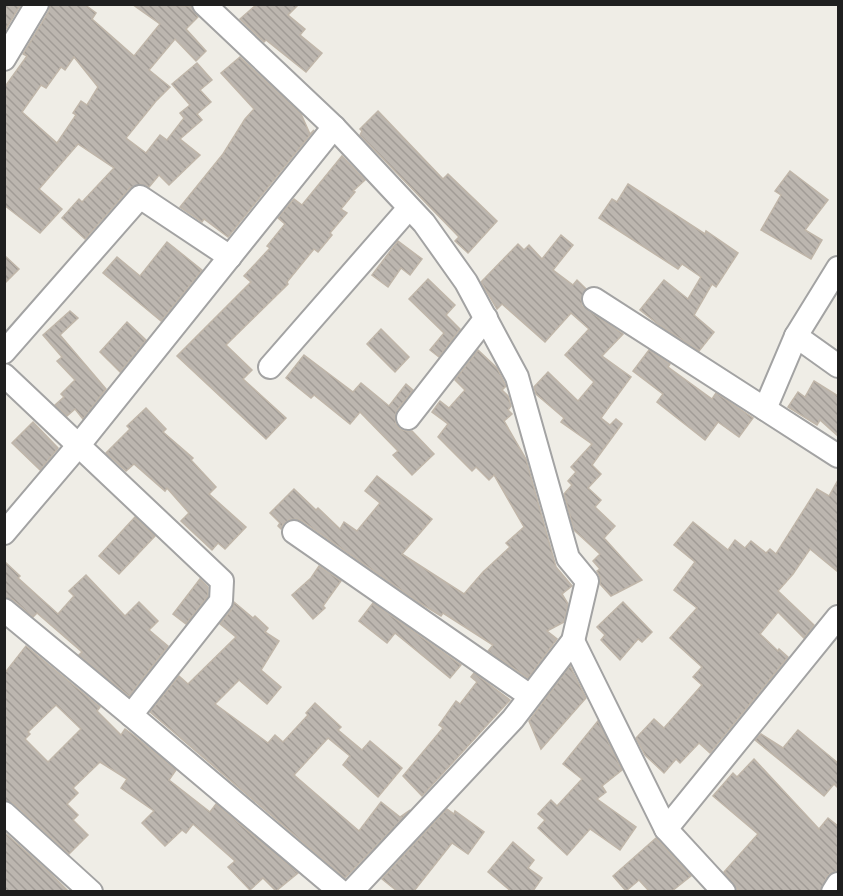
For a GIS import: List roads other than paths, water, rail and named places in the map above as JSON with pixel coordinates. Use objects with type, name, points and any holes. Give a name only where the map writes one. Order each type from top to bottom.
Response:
[{"type":"street","points":[[4,59],[37,4]]},
{"type":"street","points":[[204,4],[334,127],[424,223],[466,282],[517,377],[568,558],[587,581],[573,641],[513,719],[351,891]]},
{"type":"street","points":[[4,533],[78,446],[334,127]]},
{"type":"street","points":[[4,352],[140,197],[230,257]]},
{"type":"street","points":[[270,368],[409,208]]},
{"type":"street","points":[[765,408],[796,336],[838,268]]},
{"type":"street","points":[[594,299],[838,456]]},
{"type":"street","points":[[408,418],[486,318]]},
{"type":"street","points":[[796,336],[838,366]]},
{"type":"street","points":[[4,375],[222,581],[221,601],[131,715]]},
{"type":"street","points":[[294,532],[530,696]]},
{"type":"street","points":[[4,610],[340,891]]},
{"type":"street","points":[[666,829],[838,617]]},
{"type":"street","points":[[573,641],[666,829],[724,891]]},
{"type":"street","points":[[4,813],[91,891]]},
{"type":"street","points":[[833,891],[838,884]]}]
